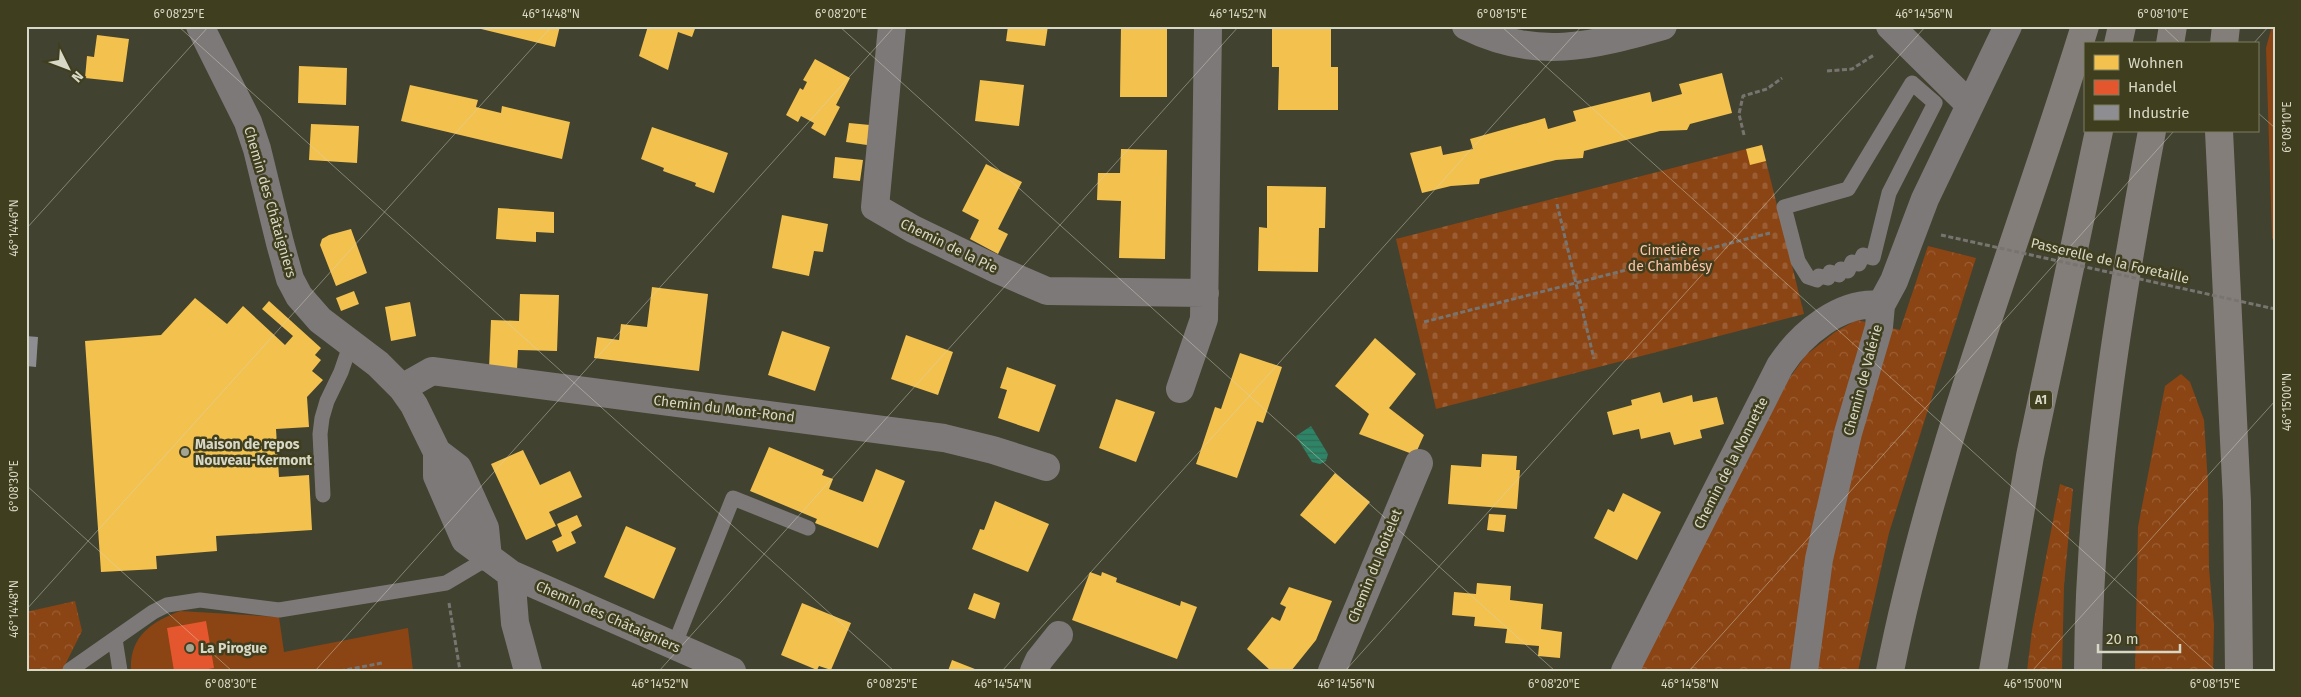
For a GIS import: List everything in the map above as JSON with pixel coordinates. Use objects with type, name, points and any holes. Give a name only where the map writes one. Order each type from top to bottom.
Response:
[{"type":"highway","points":[[1890,671],[1910,580],[1950,439],[2050,139],[2085,26]]},
{"type":"highway","points":[[2118,42],[2122,26]]},
{"type":"highway","points":[[2170,42],[2173,26]]},
{"type":"highway","points":[[2224,42],[2226,26]]},
{"type":"highway","name":"A1","points":[[1993,671],[2030,456],[2098,132]]},
{"type":"highway","points":[[2088,671],[2094,521],[2107,394],[2131,238],[2152,132]]},
{"type":"highway","points":[[2219,132],[2237,502],[2239,671]]},
{"type":"street","name":"Chemin des Châtaigniers","points":[[200,26],[238,100],[257,149],[290,279],[309,309],[378,364],[402,388],[414,405],[437,452],[458,468],[485,528],[488,558],[511,574],[732,671]]},
{"type":"street","name":"Chemin de la Pie","points":[[892,26],[875,207],[922,234],[1047,291],[1205,293]]},
{"type":"street","points":[[1180,389],[1204,319],[1208,26]]},
{"type":"street","points":[[1466,26],[1499,40],[1530,46],[1560,48],[1598,44],[1663,26]]},
{"type":"street","points":[[1890,26],[1970,105]]},
{"type":"street","name":"Chemin de Valérie","points":[[1804,671],[1825,532],[1848,433],[1879,327],[1881,305],[1894,281],[1925,199],[2008,26]]},
{"type":"street","name":"Chemin de la Nonnette","points":[[1625,671],[1780,366],[1790,351],[1826,319],[1867,303],[1881,305]]},
{"type":"street","name":"Chemin du Mont-Rond","points":[[402,388],[432,371],[944,438],[993,450],[1046,467]]},
{"type":"street","name":"Chemin du Roitelet","points":[[1332,671],[1419,463]]},
{"type":"street","points":[[511,574],[515,623],[528,671]]},
{"type":"street","points":[[1034,671],[1039,660],[1058,635]]},
{"type":"lane","points":[[1912,83],[1935,103],[1889,193],[1873,258],[1863,255],[1859,264],[1852,262],[1848,272],[1841,269],[1839,275],[1830,272],[1828,278],[1819,276],[1817,280],[1808,277],[1798,261],[1789,228],[1784,207],[1848,189],[1912,83]]},
{"type":"lane","points":[[323,495],[320,434],[322,418],[326,401],[341,372],[351,343]]},
{"type":"lane","points":[[674,646],[733,498],[808,528]]},
{"type":"lane","points":[[70,670],[153,612],[167,605],[184,601],[222,602],[279,610],[446,582],[488,558]]},
{"type":"lane","points":[[115,639],[120,671]]},
{"type":"path","points":[[1827,71],[1852,68],[1874,55]]},
{"type":"path","points":[[1744,135],[1739,114],[1743,96],[1767,89],[1782,78]]},
{"type":"path","points":[[1557,204],[1594,359]]},
{"type":"path","points":[[1424,322],[1789,228]]},
{"type":"path","name":"Passerelle de la Foretaille","points":[[1941,235],[2275,310]]},
{"type":"path","points":[[446,582],[460,671]]},
{"type":"path","points":[[340,671],[382,664]]},
{"type":"green space","points":[[2272,26],[2275,26],[2275,243],[2272,238],[2266,48]]},
{"type":"green space","name":"Cimetière de Chambésy","points":[[1762,145],[1804,314],[1436,409],[1396,239]]},
{"type":"green space","points":[[1928,246],[1976,258],[1889,533],[1858,671],[1638,671],[1786,383],[1806,355],[1835,332],[1857,320],[1900,330]]},
{"type":"green space","points":[[2181,374],[2190,382],[2204,420],[2208,484],[2209,568],[2214,625],[2213,671],[2135,671],[2138,527],[2165,386]]},
{"type":"green space","points":[[2060,484],[2073,489],[2064,586],[2062,671],[2027,671],[2032,630]]},
{"type":"green space","points":[[75,601],[82,631],[62,671],[26,671],[26,612]]},
{"type":"green space","points":[[180,611],[279,617],[284,652],[408,628],[413,671],[131,671],[131,659],[134,649],[144,632],[160,620]]},
{"type":"shaded area","points":[[1311,426],[1328,454],[1326,461],[1320,464],[1312,462],[1296,436]]},
{"type":"building: Wohnen","points":[[477,26],[560,26],[555,47],[477,28]]},
{"type":"building: Wohnen","points":[[648,26],[696,26],[692,37],[678,32],[668,70],[639,56]]},
{"type":"building: Wohnen","points":[[1008,26],[1048,26],[1045,46],[1006,41]]},
{"type":"building: Wohnen","points":[[1121,26],[1167,26],[1167,97],[1120,97]]},
{"type":"building: Wohnen","points":[[1272,26],[1331,26],[1331,67],[1338,67],[1338,110],[1278,110],[1279,67],[1272,67]]},
{"type":"building: Wohnen","points":[[97,35],[129,39],[123,82],[85,78],[87,56],[94,57]]},
{"type":"building: Wohnen","points":[[815,59],[850,78],[836,105],[840,107],[825,136],[811,128],[814,123],[801,116],[798,122],[786,115],[800,88],[803,90],[807,82],[803,80]]},
{"type":"building: Wohnen","points":[[299,66],[347,68],[346,105],[298,103]]},
{"type":"building: Wohnen","points":[[1722,73],[1732,113],[1690,124],[1687,130],[1660,131],[1584,151],[1583,158],[1556,160],[1480,179],[1479,184],[1451,186],[1422,193],[1410,153],[1441,146],[1443,155],[1473,149],[1470,139],[1545,118],[1548,129],[1576,121],[1573,111],[1650,92],[1652,102],[1682,94],[1679,84]]},
{"type":"building: Wohnen","points":[[980,80],[1024,85],[1019,126],[975,121]]},
{"type":"building: Wohnen","points":[[410,85],[478,100],[476,107],[501,113],[502,106],[570,122],[562,159],[401,121]]},
{"type":"building: Wohnen","points":[[849,123],[870,125],[867,145],[846,142]]},
{"type":"building: Wohnen","points":[[311,124],[359,126],[357,163],[309,160]]},
{"type":"building: Wohnen","points":[[652,127],[728,153],[714,193],[695,186],[696,183],[663,171],[664,168],[641,159]]},
{"type":"building: Wohnen","points":[[1762,145],[1766,161],[1750,165],[1746,149]]},
{"type":"building: Wohnen","points":[[1121,149],[1167,150],[1165,259],[1119,258],[1121,201],[1097,200],[1098,173],[1120,173]]},
{"type":"building: Wohnen","points":[[835,157],[863,160],[860,181],[833,178]]},
{"type":"building: Wohnen","points":[[986,164],[1022,182],[998,229],[1008,234],[998,254],[970,239],[979,220],[962,211]]},
{"type":"building: Wohnen","points":[[1267,186],[1326,187],[1325,228],[1319,228],[1318,272],[1258,271],[1259,227],[1267,228]]},
{"type":"building: Wohnen","points":[[498,208],[554,212],[554,233],[536,232],[536,242],[496,239]]},
{"type":"building: Wohnen","points":[[782,215],[828,224],[823,252],[814,251],[809,276],[772,268]]},
{"type":"building: Wohnen","points":[[351,229],[367,273],[336,286],[320,245],[322,239],[329,235]]},
{"type":"building: Wohnen","points":[[652,287],[708,294],[699,371],[594,358],[597,337],[619,340],[621,324],[647,327]]},
{"type":"building: Wohnen","points":[[354,291],[359,304],[341,311],[336,298]]},
{"type":"building: Wohnen","points":[[520,294],[559,295],[557,351],[518,350],[517,370],[489,369],[491,320],[519,321]]},
{"type":"building: Wohnen","name":"Maison de repos Nouveau-Kermont","points":[[195,298],[227,324],[243,306],[285,345],[293,336],[262,309],[269,301],[321,348],[315,355],[321,360],[312,371],[323,380],[307,397],[309,427],[276,429],[279,477],[309,475],[312,530],[216,536],[217,551],[156,556],[157,569],[101,572],[85,341],[161,335]]},
{"type":"building: Wohnen","points":[[410,302],[416,336],[391,341],[385,307]]},
{"type":"building: Wohnen","points":[[782,331],[830,347],[815,391],[768,375]]},
{"type":"building: Wohnen","points":[[906,335],[953,352],[938,395],[891,379]]},
{"type":"building: Wohnen","points":[[1375,338],[1416,374],[1389,408],[1424,435],[1415,455],[1359,434],[1369,414],[1335,386]]},
{"type":"building: Wohnen","points":[[1240,353],[1282,367],[1263,423],[1257,421],[1237,478],[1196,464],[1215,407],[1221,409]]},
{"type":"building: Wohnen","points":[[1007,367],[1056,385],[1039,432],[998,418],[1007,390],[1000,388]]},
{"type":"building: Wohnen","points":[[1660,392],[1663,403],[1692,395],[1693,402],[1717,397],[1724,424],[1700,430],[1702,438],[1674,445],[1670,432],[1641,439],[1639,429],[1613,435],[1607,412],[1632,405],[1631,400]]},
{"type":"building: Wohnen","points":[[1116,399],[1155,412],[1136,462],[1099,448]]},
{"type":"building: Wohnen","points":[[769,447],[824,470],[822,475],[833,479],[829,489],[863,502],[876,469],[905,481],[878,548],[815,523],[817,519],[750,491]]},
{"type":"building: Wohnen","points":[[523,450],[540,485],[570,471],[582,497],[549,512],[556,526],[526,540],[491,464]]},
{"type":"building: Wohnen","points":[[1482,454],[1517,456],[1516,470],[1520,470],[1517,509],[1448,504],[1451,465],[1481,467]]},
{"type":"building: Wohnen","points":[[1335,473],[1370,502],[1335,544],[1300,515]]},
{"type":"building: Wohnen","points":[[1623,493],[1661,512],[1637,560],[1594,538],[1608,509],[1614,512]]},
{"type":"building: Wohnen","points":[[995,501],[1049,524],[1028,572],[972,549],[980,529],[984,530]]},
{"type":"building: Wohnen","points":[[1489,514],[1506,515],[1504,532],[1487,530]]},
{"type":"building: Wohnen","points":[[577,515],[582,526],[571,532],[576,543],[557,552],[552,541],[562,536],[557,524]]},
{"type":"building: Wohnen","points":[[626,526],[676,548],[654,599],[604,577]]},
{"type":"building: Wohnen","points":[[1090,572],[1101,576],[1102,572],[1117,578],[1116,582],[1180,606],[1181,601],[1197,607],[1177,659],[1072,620]]},
{"type":"building: Wohnen","points":[[1477,583],[1511,586],[1510,600],[1543,604],[1541,629],[1562,632],[1560,658],[1538,656],[1539,646],[1505,643],[1507,629],[1474,626],[1475,617],[1452,615],[1454,592],[1476,594]]},
{"type":"building: Wohnen","points":[[1289,587],[1332,601],[1316,640],[1291,671],[1271,671],[1247,649],[1272,617],[1280,621],[1286,607],[1280,604]]},
{"type":"building: Wohnen","points":[[974,593],[1000,603],[995,619],[968,609]]},
{"type":"building: Wohnen","points":[[802,603],[851,623],[831,670],[819,666],[817,670],[781,655]]},
{"type":"building: Wohnen","points":[[952,660],[980,671],[948,671]]},
{"type":"building: Handel","name":"La Pirogue","points":[[206,621],[214,668],[197,671],[174,671],[167,628]]},
{"type":"building: Industrie","points":[[26,336],[38,337],[36,367],[26,366]]},
{"type":"place","name":"Maison de repos Nouveau-Kermont","points":[[185,452]]},
{"type":"place","name":"La Pirogue","points":[[190,648]]}]
